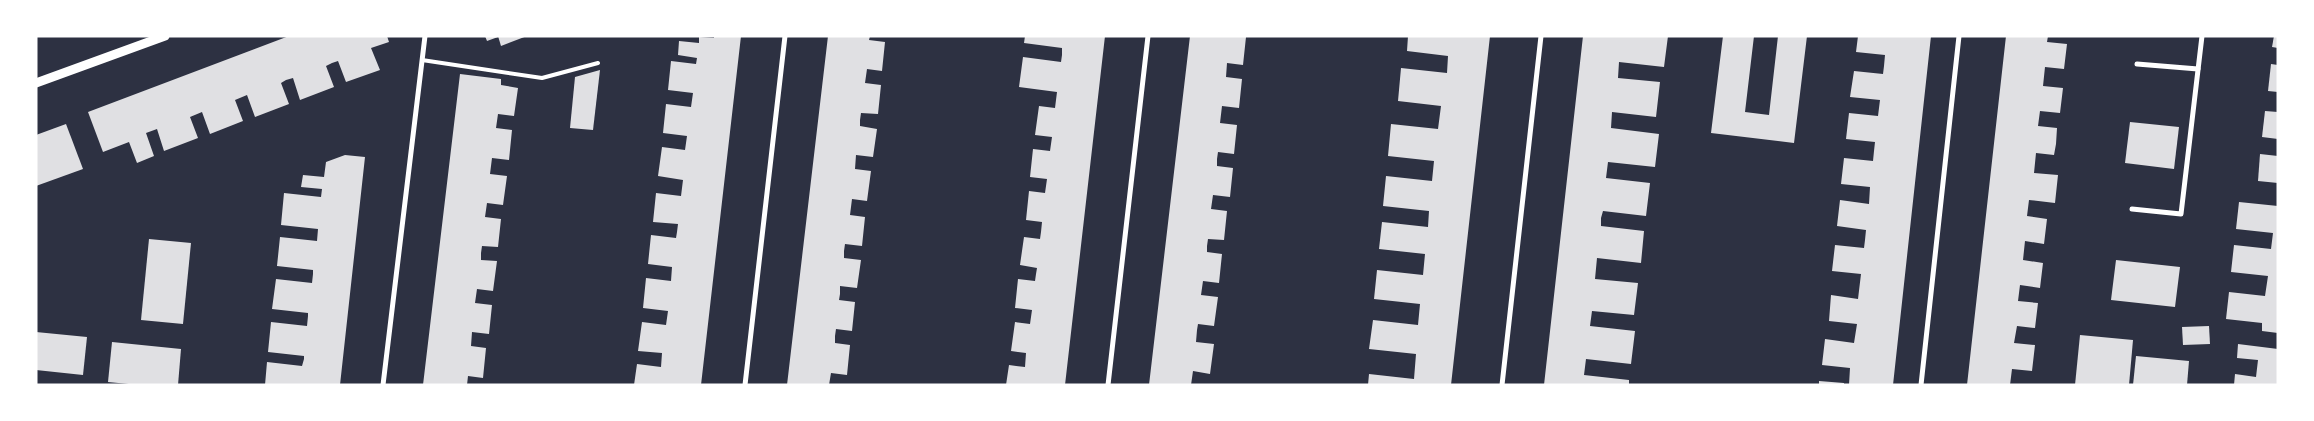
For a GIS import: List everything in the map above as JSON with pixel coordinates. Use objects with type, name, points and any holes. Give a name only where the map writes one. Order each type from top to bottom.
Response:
[{"type":"street","points":[[36,83],[164,36]]},
{"type":"street","points":[[383,385],[425,36]]},
{"type":"street","points":[[745,385],[785,36]]},
{"type":"street","points":[[1108,385],[1148,36]]},
{"type":"street","points":[[1502,385],[1541,36]]},
{"type":"street","points":[[1921,385],[1959,36]]},
{"type":"street","points":[[2132,210],[2181,214],[2202,36]]},
{"type":"street","points":[[2138,64],[2198,69]]},
{"type":"lane","points":[[422,60],[542,78],[598,64]]},
{"type":"building","points":[[289,36],[387,36],[389,42],[371,48],[380,70],[346,82],[338,61],[326,66],[334,87],[300,100],[293,78],[286,80],[281,83],[289,104],[255,117],[247,95],[235,100],[243,121],[210,134],[202,112],[190,117],[198,138],[164,151],[157,129],[146,133],[154,156],[137,163],[129,142],[103,152],[88,112]]},
{"type":"building","points":[[485,36],[498,36],[498,37],[487,41]]},
{"type":"building","points":[[498,36],[527,36],[501,46]]},
{"type":"building","points":[[714,36],[741,36],[701,385],[634,385],[637,364],[661,367],[662,353],[638,351],[642,322],[666,325],[668,311],[643,308],[646,278],[671,281],[672,267],[648,264],[651,235],[676,238],[678,224],[653,222],[656,193],[681,196],[683,180],[658,176],[662,147],[685,150],[687,136],[663,133],[666,104],[691,107],[693,93],[668,90],[671,61],[696,64],[697,58],[678,55],[679,41],[699,43],[699,37],[714,38]]},
{"type":"building","points":[[828,36],[870,36],[869,40],[885,42],[882,71],[867,69],[865,83],[881,85],[878,114],[861,113],[860,120],[860,126],[877,129],[873,157],[856,155],[855,169],[871,171],[867,201],[852,199],[850,215],[865,217],[862,246],[845,244],[844,251],[844,258],[861,260],[857,288],[840,286],[839,300],[855,302],[852,331],[836,329],[835,336],[835,343],[850,345],[847,375],[831,373],[829,385],[787,385]]},
{"type":"building","points":[[1025,36],[1105,36],[1065,385],[1006,385],[1009,365],[1025,367],[1026,353],[1011,351],[1015,322],[1030,324],[1032,310],[1015,308],[1018,279],[1035,281],[1037,268],[1020,265],[1024,237],[1040,239],[1041,232],[1042,222],[1026,220],[1029,191],[1045,193],[1047,179],[1030,177],[1033,149],[1050,151],[1052,137],[1035,135],[1039,106],[1055,108],[1057,92],[1019,87],[1023,57],[1061,62],[1062,55],[1062,48],[1024,43]]},
{"type":"building","points":[[1190,36],[1246,37],[1243,65],[1227,63],[1226,77],[1242,79],[1239,108],[1222,106],[1220,123],[1237,125],[1234,154],[1218,152],[1217,159],[1217,166],[1233,168],[1230,197],[1213,195],[1211,209],[1227,211],[1224,240],[1208,239],[1207,246],[1207,252],[1222,254],[1219,283],[1203,281],[1201,295],[1218,297],[1214,326],[1198,324],[1197,330],[1196,342],[1214,344],[1210,374],[1193,371],[1191,385],[1149,385]]},
{"type":"building","points":[[1408,36],[1490,36],[1451,385],[1368,385],[1369,374],[1414,379],[1416,354],[1369,349],[1373,320],[1418,325],[1420,304],[1374,299],[1377,270],[1423,275],[1425,254],[1379,249],[1382,222],[1428,227],[1429,211],[1383,206],[1386,176],[1432,181],[1434,161],[1388,156],[1391,124],[1438,129],[1441,106],[1398,101],[1401,68],[1447,73],[1448,56],[1407,51]]},
{"type":"building","points":[[1583,36],[1668,36],[1664,67],[1619,62],[1618,78],[1660,82],[1656,117],[1612,112],[1611,128],[1659,134],[1655,167],[1608,162],[1606,178],[1650,183],[1646,216],[1603,211],[1601,218],[1601,226],[1644,231],[1641,263],[1597,258],[1595,279],[1638,283],[1634,315],[1592,311],[1590,326],[1635,331],[1631,364],[1586,359],[1584,375],[1629,380],[1629,385],[1544,385]]},
{"type":"building","points":[[1723,36],[1754,36],[1745,112],[1769,115],[1778,36],[1807,36],[1794,143],[1711,133]]},
{"type":"building","points":[[1858,36],[1931,36],[1893,385],[1849,385],[1850,368],[1822,365],[1825,339],[1854,343],[1857,324],[1829,321],[1831,295],[1858,299],[1861,274],[1832,271],[1835,245],[1864,248],[1866,230],[1837,226],[1840,200],[1869,204],[1870,187],[1841,184],[1844,158],[1873,161],[1875,142],[1846,139],[1849,113],[1878,116],[1880,100],[1850,97],[1854,71],[1883,74],[1884,66],[1885,55],[1856,52]]},
{"type":"building","points":[[2006,36],[2048,36],[2047,42],[2067,44],[2064,69],[2045,67],[2043,86],[2063,88],[2060,113],[2040,111],[2038,126],[2057,128],[2056,144],[2054,155],[2036,153],[2034,173],[2058,175],[2055,203],[2029,200],[2027,216],[2047,219],[2044,244],[2025,241],[2023,260],[2043,263],[2040,288],[2020,285],[2018,301],[2038,303],[2035,328],[2017,326],[2014,343],[2035,345],[2032,371],[2012,369],[2010,385],[1967,385]]},
{"type":"building","points":[[2274,36],[2278,36],[2278,48],[2272,47]]},
{"type":"building","points":[[2271,64],[2278,65],[2278,92],[2268,91]]},
{"type":"building","points":[[600,70],[593,130],[570,128],[575,77]]},
{"type":"building","points":[[460,74],[501,79],[501,85],[518,88],[514,116],[498,114],[496,128],[512,130],[509,160],[492,158],[490,174],[507,176],[503,205],[487,203],[485,217],[501,219],[498,247],[482,246],[481,253],[481,260],[497,261],[493,291],[477,289],[475,303],[492,305],[489,334],[472,332],[471,346],[486,348],[483,378],[468,376],[467,385],[423,385]]},
{"type":"building","points":[[2265,111],[2278,112],[2278,139],[2262,137]]},
{"type":"building","points":[[2130,122],[2179,127],[2174,169],[2125,163]]},
{"type":"building","points":[[66,124],[83,169],[36,186],[36,135]]},
{"type":"building","points":[[2260,154],[2278,156],[2278,183],[2258,181]]},
{"type":"building","points":[[345,155],[365,157],[340,385],[265,385],[267,362],[302,366],[304,359],[304,356],[268,352],[271,322],[307,326],[308,313],[272,309],[276,279],[312,283],[313,274],[313,270],[277,266],[280,237],[317,241],[318,229],[281,225],[284,193],[321,197],[322,189],[301,187],[303,175],[324,177],[326,162]]},
{"type":"building","points":[[2239,202],[2278,206],[2278,333],[2262,331],[2262,323],[2226,319],[2229,292],[2265,296],[2268,276],[2231,272],[2234,245],[2271,249],[2273,233],[2236,229]]},
{"type":"building","points":[[149,239],[191,243],[183,324],[141,320]]},
{"type":"building","points":[[2116,260],[2180,267],[2175,307],[2111,300]]},
{"type":"building","points":[[2209,326],[2210,344],[2183,345],[2182,327]]},
{"type":"building","points":[[36,332],[87,337],[83,375],[36,370]]},
{"type":"building","points":[[2080,335],[2133,340],[2129,385],[2075,385]]},
{"type":"building","points":[[112,342],[181,349],[178,385],[139,385],[108,382]]},
{"type":"building","points":[[2238,344],[2278,349],[2278,385],[2234,385],[2235,374],[2256,377],[2258,360],[2237,358]]},
{"type":"building","points":[[2136,356],[2189,361],[2187,385],[2133,385]]},
{"type":"building","points":[[1819,381],[1844,383],[1844,385],[1819,385]]}]
